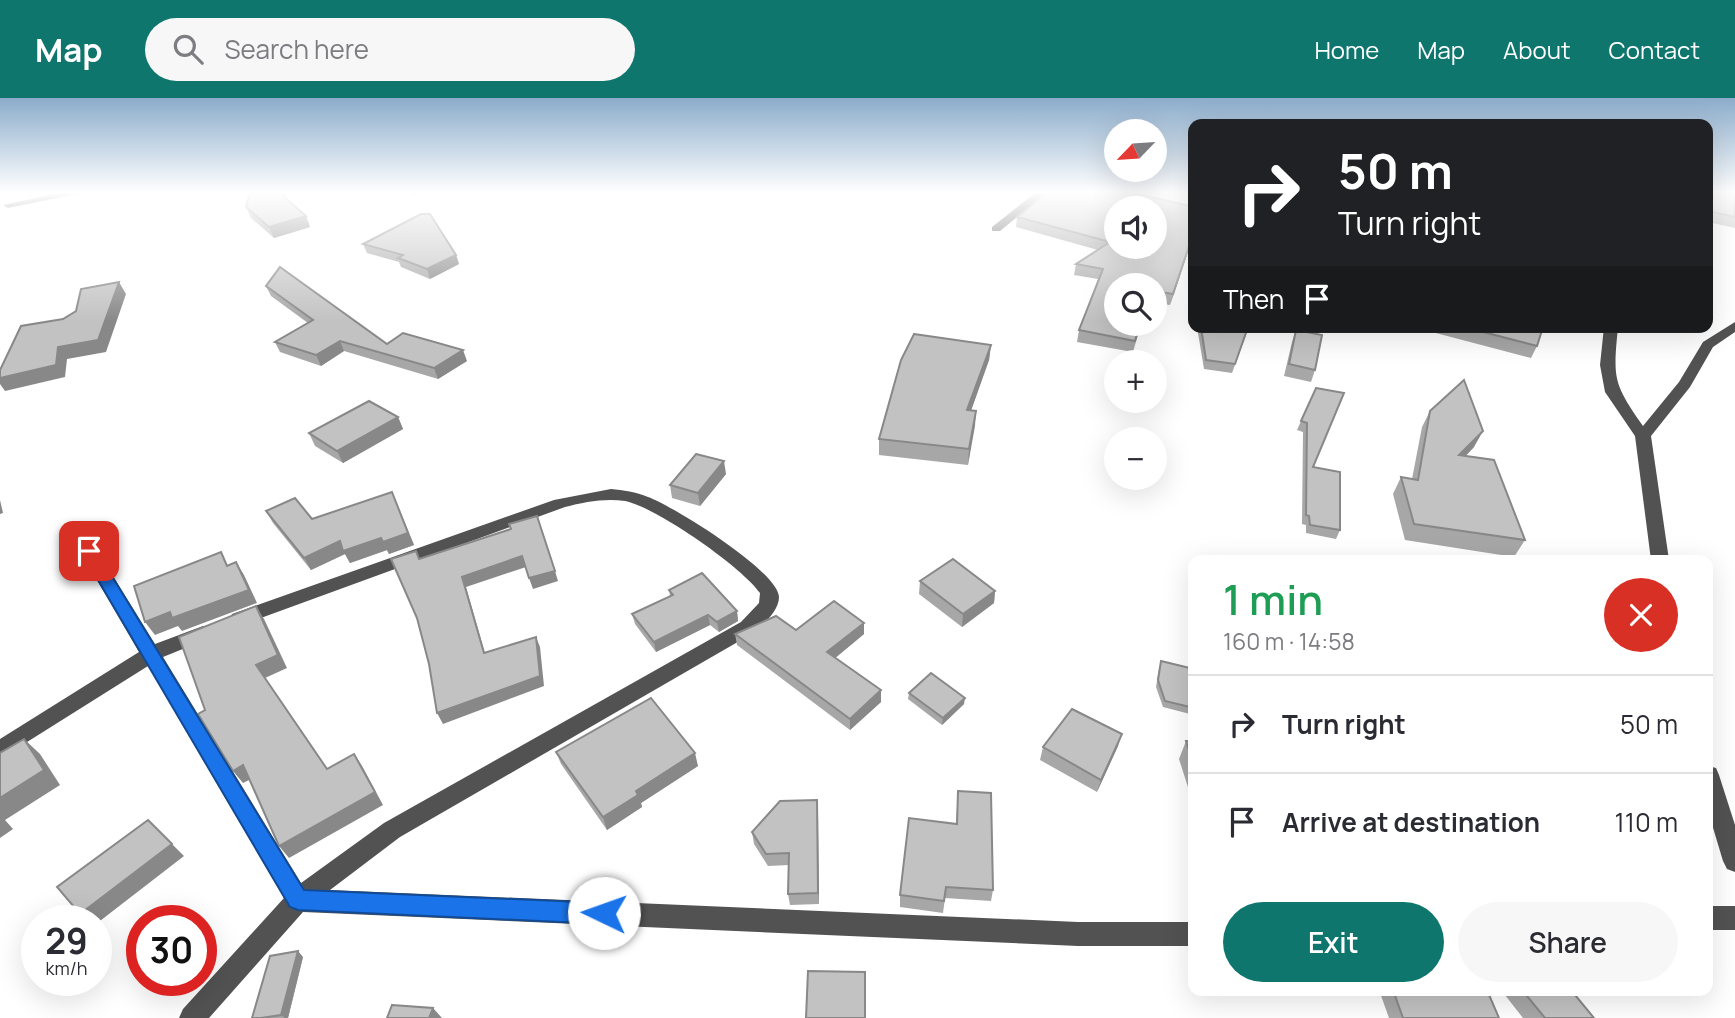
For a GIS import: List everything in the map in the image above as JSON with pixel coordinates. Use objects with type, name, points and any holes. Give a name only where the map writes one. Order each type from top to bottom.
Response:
[{"type":"street","points":[[1643,436],[1685,384],[1708,345],[1735,326]]},
{"type":"street","points":[[1610,333],[1607,365],[1612,392],[1643,436],[1659,555]]},
{"type":"street","points":[[0,750],[151,654],[278,603],[404,557],[571,502],[606,495],[649,502],[766,584],[770,595],[768,608],[748,627],[392,831],[298,900],[192,1018]]},
{"type":"street","points":[[89,551],[298,900]]},
{"type":"street","points":[[1713,791],[1735,861]]},
{"type":"street","points":[[298,900],[1064,934],[1188,934]]},
{"type":"street","points":[[1713,918],[1735,918]]},
{"type":"building","points":[[379,236],[444,236],[456,255],[427,269],[398,258],[403,255],[363,244]]},
{"type":"building","points":[[1087,236],[1104,236],[1104,240]]},
{"type":"building","points":[[1167,236],[1188,236],[1188,249],[1173,294],[1167,293],[1167,273],[1104,273],[1104,335],[1079,330],[1103,269],[1076,264],[1104,246],[1104,259],[1167,259]]},
{"type":"building","points":[[280,267],[387,344],[403,333],[463,350],[434,368],[340,341],[316,355],[275,342],[313,320],[266,286]]},
{"type":"building","points":[[119,282],[98,340],[58,347],[56,365],[0,378],[0,370],[21,326],[63,319],[76,311],[81,289]]},
{"type":"building","points":[[1202,333],[1246,333],[1235,364],[1206,360]]},
{"type":"building","points":[[1295,333],[1322,335],[1315,370],[1289,364]]},
{"type":"building","points":[[1487,333],[1541,333],[1537,346]]},
{"type":"building","points":[[914,334],[991,345],[967,410],[976,411],[969,449],[879,439],[901,360]]},
{"type":"building","points":[[1110,336],[1136,336],[1135,341]]},
{"type":"building","points":[[1464,380],[1483,431],[1459,455],[1494,460],[1525,540],[1414,524],[1401,477],[1418,480],[1430,411]]},
{"type":"building","points":[[1316,388],[1344,393],[1313,467],[1340,472],[1340,530],[1310,525],[1309,516],[1306,515],[1307,423],[1301,421]]},
{"type":"building","points":[[369,401],[398,417],[337,451],[309,433]]},
{"type":"building","points":[[696,454],[724,461],[698,493],[670,485]]},
{"type":"building","points":[[392,492],[408,533],[383,542],[381,538],[343,551],[340,541],[304,558],[266,511],[295,498],[312,519]]},
{"type":"building","points":[[537,516],[555,571],[529,578],[522,556],[462,577],[484,653],[536,637],[540,676],[437,713],[429,664],[417,618],[391,559],[416,551],[419,559],[511,529],[509,524]]},
{"type":"building","points":[[221,552],[227,566],[236,562],[249,590],[172,618],[170,612],[145,622],[134,586]]},
{"type":"building","points":[[953,559],[995,591],[963,614],[920,581]]},
{"type":"building","points":[[702,573],[737,611],[717,622],[708,615],[654,642],[632,614],[673,595],[669,590]]},
{"type":"building","points":[[834,601],[864,623],[827,652],[881,690],[850,719],[735,634],[776,616],[796,630]]},
{"type":"building","points":[[256,606],[278,655],[256,665],[327,769],[354,754],[375,792],[279,846],[243,765],[233,771],[198,714],[205,710],[179,637]]},
{"type":"building","points":[[1161,661],[1188,668],[1188,707],[1165,701],[1158,680]]},
{"type":"building","points":[[931,673],[965,698],[943,718],[909,693]]},
{"type":"building","points":[[651,698],[695,753],[636,791],[638,795],[603,817],[556,752]]},
{"type":"building","points":[[1072,709],[1122,734],[1101,780],[1043,747]]},
{"type":"building","points":[[24,739],[44,770],[0,798],[0,753]]},
{"type":"building","points":[[958,791],[991,793],[993,890],[946,887],[944,901],[900,895],[909,818],[957,824]]},
{"type":"building","points":[[817,800],[818,893],[788,894],[789,853],[766,854],[752,832],[780,801]]},
{"type":"building","points":[[148,820],[172,844],[92,905],[72,905],[57,887]]},
{"type":"building","points":[[298,951],[281,1015],[252,1018],[270,956]]},
{"type":"building","points":[[808,971],[865,972],[865,1018],[806,1018]]},
{"type":"building","points":[[1395,996],[1490,996],[1499,1018],[1403,1018]]},
{"type":"building","points":[[1527,996],[1576,996],[1594,1018],[1545,1018]]},
{"type":"building","points":[[392,1005],[433,1008],[429,1018],[387,1018]]},
{"type":"route","points":[[89,551],[298,900],[604,913]]}]
